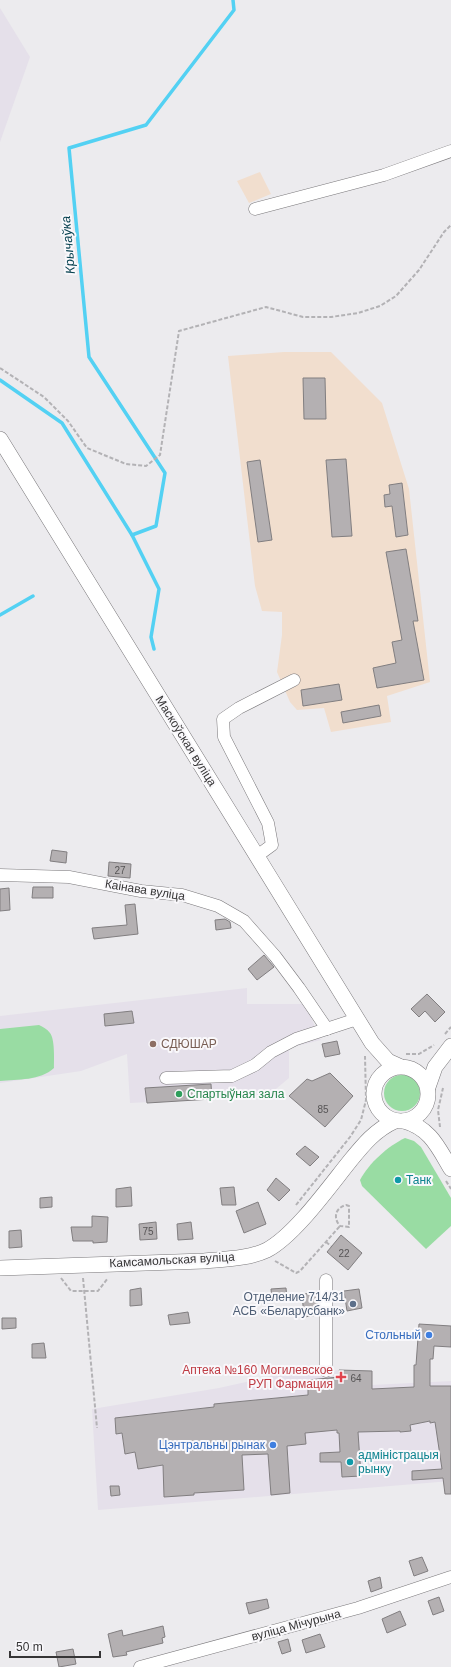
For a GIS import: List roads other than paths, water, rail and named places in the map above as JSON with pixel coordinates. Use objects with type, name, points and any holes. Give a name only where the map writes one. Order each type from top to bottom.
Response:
[{"type":"main road","name":"Маскоўская вуліца","points":[[0,439],[357,1020],[368,1048],[377,1057],[378,1070],[376,1083]]},
{"type":"main road","name":"Маскоўская вуліца","points":[[368,1048],[388,1061],[403,1066]]},
{"type":"main road","points":[[434,1142],[425,1131],[413,1124],[386,1117],[379,1111],[375,1102],[374,1093],[376,1083],[381,1075],[389,1069],[403,1066],[421,1067],[430,1064],[446,1052]]},
{"type":"main road","points":[[399,1121],[414,1118],[423,1111],[435,1067],[446,1052]]},
{"type":"main road","points":[[403,1066],[417,1071],[424,1078],[428,1094],[427,1118],[434,1142],[447,1173]]},
{"type":"main road","name":"Камсамольская вуліца","points":[[367,1140],[375,1120],[375,1102]]},
{"type":"main road","name":"Камсамольская вуліца","points":[[0,1268],[217,1260],[237,1258],[266,1250],[286,1236],[302,1219],[367,1140],[385,1125],[399,1121]]},
{"type":"street","points":[[255,209],[384,175],[451,151]]},
{"type":"street","points":[[257,856],[272,845],[268,823],[224,738],[223,719],[239,708],[294,680]]},
{"type":"street","name":"Каінава вуліца","points":[[0,875],[69,877],[140,891],[182,895],[218,906],[244,921],[294,981],[328,1029]]},
{"type":"street","points":[[166,1078],[232,1076],[255,1065],[271,1052],[296,1039],[357,1020]]},
{"type":"street","points":[[326,1280],[326,1371]]},
{"type":"street","name":"вуліца Мічурына","points":[[140,1667],[358,1608],[451,1577]]},
{"type":"waterway","name":"Крычаўка","points":[[132,535],[156,526],[165,473],[89,357],[69,148],[146,125],[234,10],[233,0]]},
{"type":"waterway","points":[[0,380],[62,423],[132,535],[159,589],[151,637],[154,649]]},
{"type":"waterway","name":"Крычаўка","points":[[0,615],[33,596]]},
{"type":"place","name":"СДЮШАР","points":[[153,1044]]},
{"type":"place","name":"Спартыўная зала","points":[[179,1094]]},
{"type":"place","name":"Танк","points":[[398,1180]]},
{"type":"place","name":"Отделение 714/31 АСБ «Беларусбанк»","points":[[353,1304]]},
{"type":"place","name":"Стольный","points":[[429,1335]]},
{"type":"place","name":"Аптека №160 Могилевское РУП Фармация","points":[[341,1377]]},
{"type":"place","name":"Цэнтральны рынак","points":[[273,1445]]},
{"type":"place","name":"адміністрацыя рынку","points":[[350,1462]]}]
